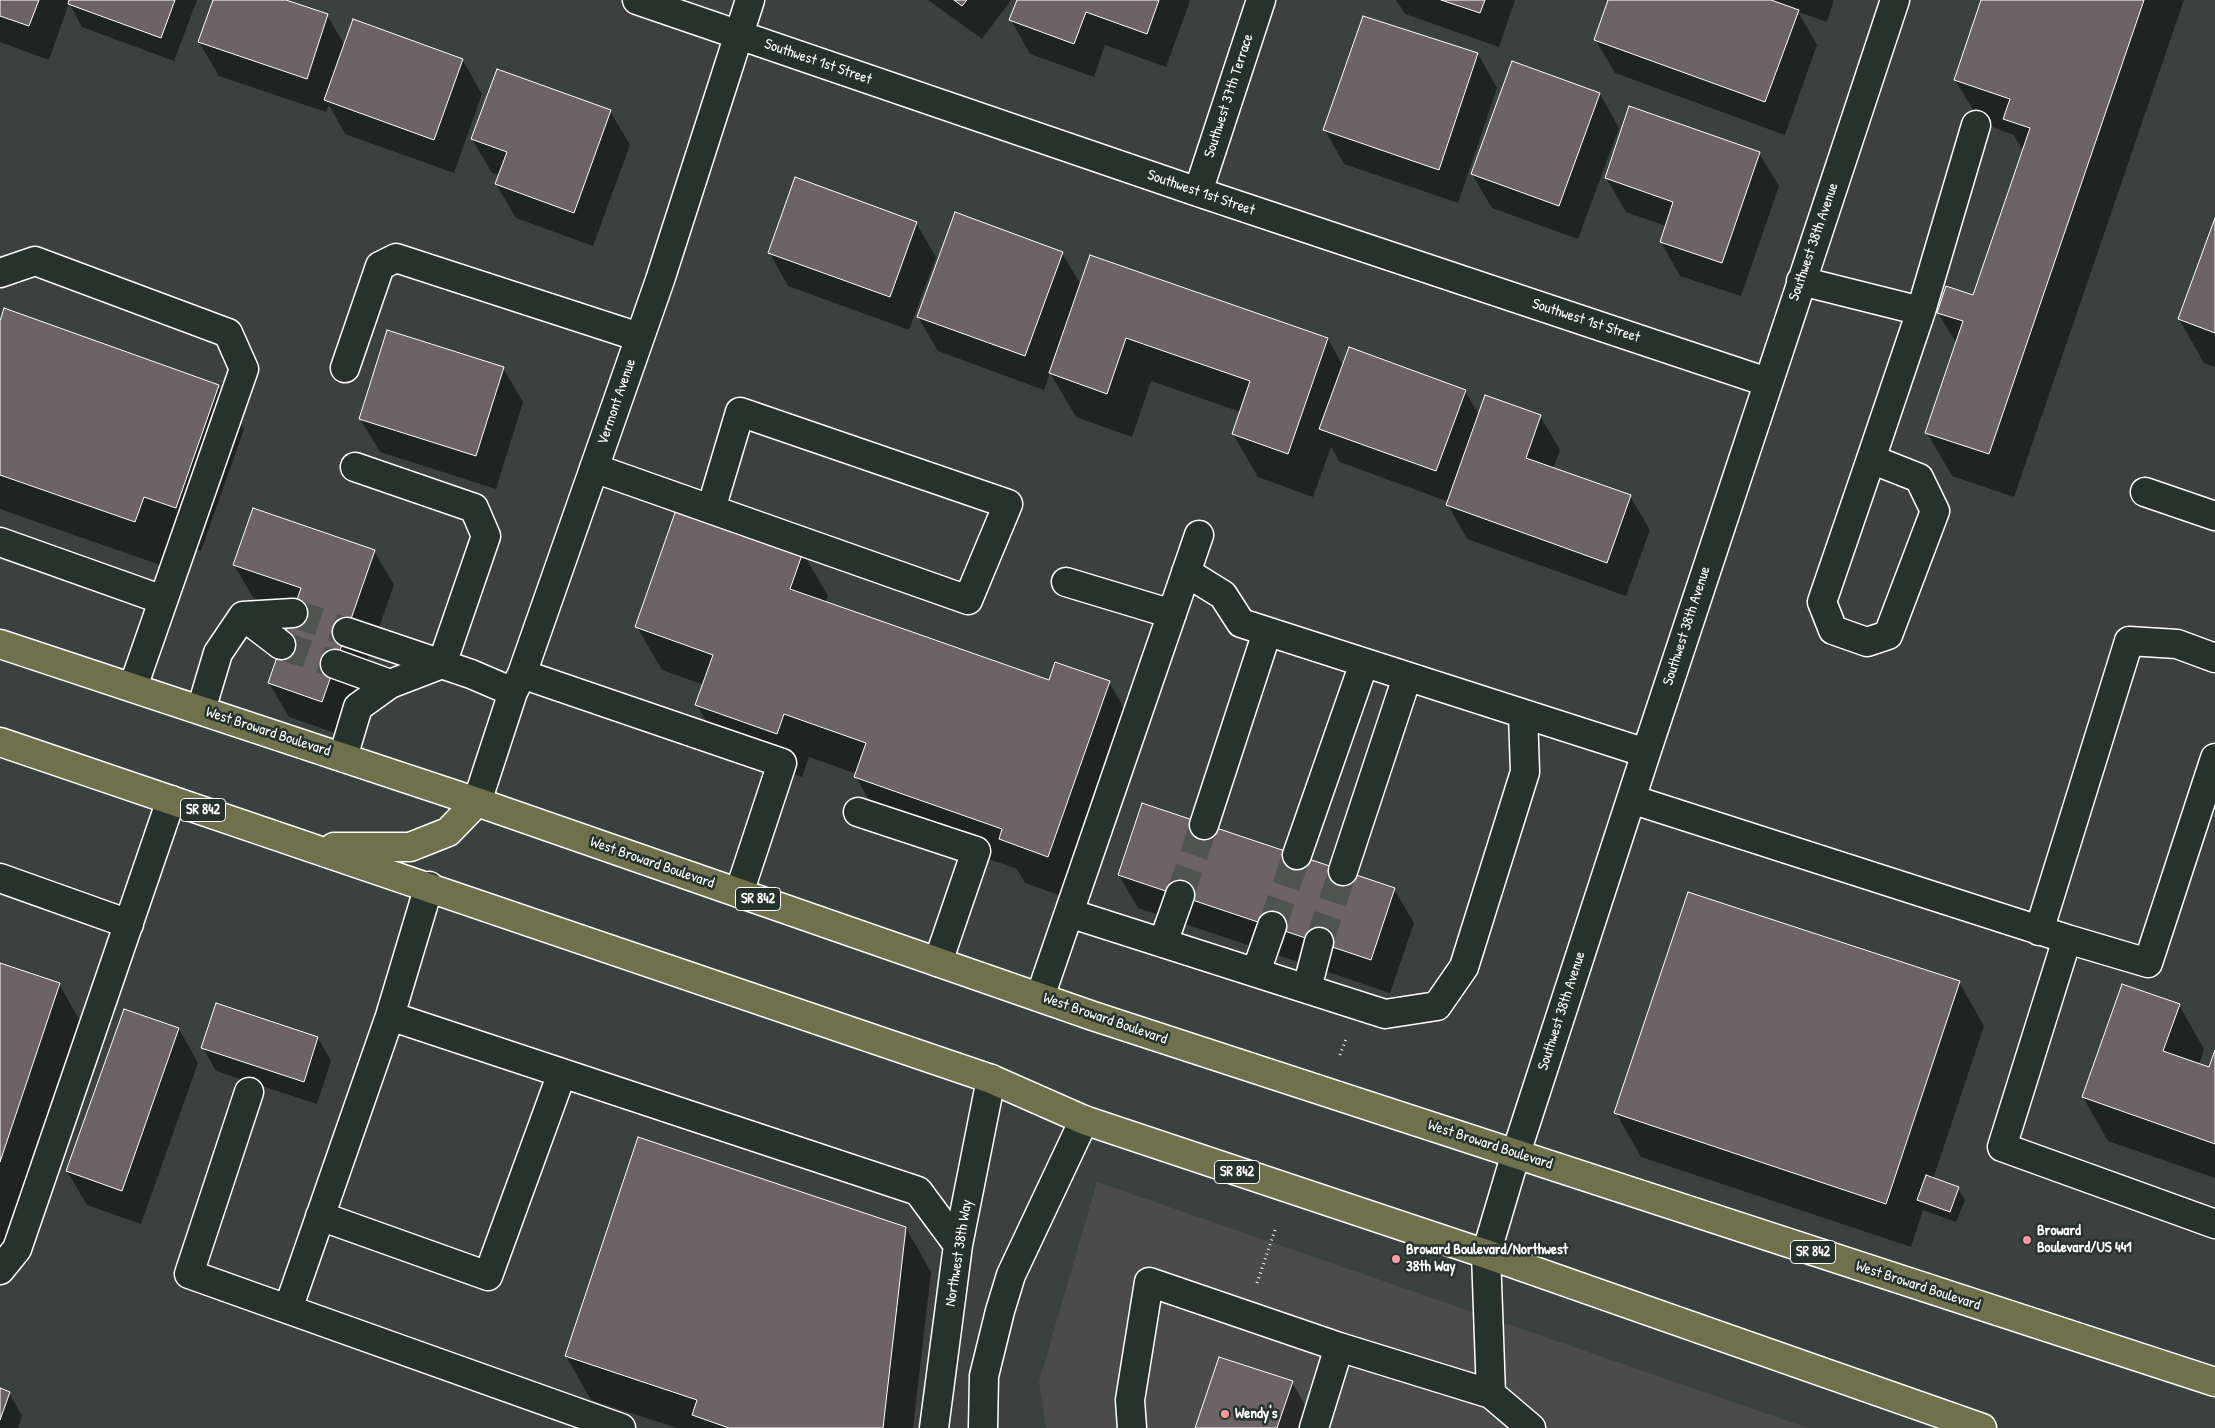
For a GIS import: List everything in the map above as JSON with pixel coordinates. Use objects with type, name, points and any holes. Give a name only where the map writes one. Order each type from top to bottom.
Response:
[{"type":"main road","name":"West Broward Boulevard","points":[[0,644],[477,802],[1040,997],[1884,1276],[2215,1382]]},
{"type":"main road","name":"SR 842","points":[[0,742],[429,886],[991,1079],[1084,1120],[1486,1254],[1982,1428]]},
{"type":"main road","points":[[310,847],[410,847],[448,832],[477,802]]},
{"type":"street","name":"Southwest 1st Street","points":[[637,0],[1198,192],[1767,382]]},
{"type":"street","name":"Vermont Avenue","points":[[477,802],[517,683],[640,337],[750,0]]},
{"type":"street","name":"Southwest 37th Terrace","points":[[1198,192],[1261,0]]},
{"type":"street","name":"Southwest 38th Avenue","points":[[1491,1394],[1486,1254],[1516,1153],[1767,382],[1896,0]]},
{"type":"street","points":[[1871,459],[1919,478],[1935,511],[1888,635],[1867,642],[1833,630],[1822,602],[1871,459],[1922,311],[1976,125]]},
{"type":"street","points":[[346,368],[380,266],[396,258],[640,337]]},
{"type":"street","points":[[0,273],[35,261],[228,333],[244,369],[132,687]]},
{"type":"street","points":[[1801,281],[1922,311]]},
{"type":"street","points":[[594,468],[968,600],[1008,504],[740,412],[711,508]]},
{"type":"street","points":[[343,757],[358,707],[390,684],[442,664],[486,536],[474,508],[356,467]]},
{"type":"street","points":[[2145,492],[2215,516]]},
{"type":"street","points":[[1040,997],[1199,535]]},
{"type":"street","points":[[0,542],[163,600]]},
{"type":"street","points":[[1186,572],[1222,595],[1241,623],[1646,753]]},
{"type":"street","points":[[1066,582],[1172,614]]},
{"type":"street","points":[[243,616],[293,613]]},
{"type":"street","points":[[243,616],[281,645]]},
{"type":"street","points":[[201,710],[218,653],[243,616]]},
{"type":"street","points":[[1204,825],[1267,632]]},
{"type":"street","points":[[390,684],[345,668],[356,635],[442,664],[517,683],[782,763],[739,893]]},
{"type":"street","points":[[2039,930],[2129,641],[2177,644],[2215,658]]},
{"type":"street","points":[[1297,855],[1364,663]]},
{"type":"street","points":[[1343,871],[1407,677]]},
{"type":"street","points":[[1068,912],[1385,1014],[1437,1006],[1464,967],[1525,772],[1523,714]]},
{"type":"street","points":[[1631,799],[2067,939],[2148,963],[2215,758]]},
{"type":"street","points":[[0,1270],[17,1249],[171,800]]},
{"type":"street","points":[[858,812],[976,851],[938,962]]},
{"type":"street","points":[[0,878],[129,924]]},
{"type":"street","points":[[288,1310],[390,1016],[429,886]]},
{"type":"street","points":[[1163,943],[1180,895]]},
{"type":"street","points":[[1256,972],[1272,926]]},
{"type":"street","points":[[2067,939],[2002,1147],[2215,1224]]},
{"type":"street","points":[[1307,988],[1319,942]]},
{"type":"street","points":[[390,1016],[918,1191],[958,1245]]},
{"type":"street","points":[[320,1216],[488,1276],[562,1073]]},
{"type":"street","name":"Northwest 38th Way","points":[[934,1428],[958,1245],[991,1079]]},
{"type":"street","points":[[250,1092],[189,1274],[621,1428]]},
{"type":"street","points":[[983,1428],[984,1376],[1008,1284],[1084,1120]]},
{"type":"street","points":[[1132,1428],[1130,1400],[1149,1282],[1339,1347],[1491,1394],[1531,1428]]},
{"type":"street","points":[[1314,1428],[1339,1347]]},
{"type":"path","points":[[1254,1289],[1276,1226]]},
{"type":"shaded area","points":[[1097,1182],[1808,1428],[1046,1428],[1039,1382]]},
{"type":"building","points":[[0,0],[39,0],[29,26],[0,16]]},
{"type":"building","points":[[69,0],[175,0],[161,38],[68,4]]},
{"type":"building","points":[[213,0],[286,0],[328,14],[307,79],[198,42]]},
{"type":"building","points":[[954,0],[967,0],[962,6]]},
{"type":"building","points":[[1017,0],[1159,0],[1147,34],[1086,12],[1074,44],[1009,20]]},
{"type":"building","points":[[1441,0],[1485,0],[1480,13]]},
{"type":"building","points":[[1608,0],[1771,0],[1799,10],[1765,102],[1594,40]]},
{"type":"building","points":[[1981,0],[2144,0],[1989,454],[1925,433],[1963,321],[1937,313],[1946,286],[1973,295],[2030,128],[2003,119],[2010,99],[1954,80]]},
{"type":"building","points":[[1363,16],[1478,53],[1439,170],[1323,130]]},
{"type":"building","points":[[353,19],[463,59],[434,140],[324,100]]},
{"type":"building","points":[[1512,61],[1600,93],[1559,206],[1471,174]]},
{"type":"building","points":[[497,69],[611,110],[574,213],[495,184],[507,152],[471,139]]},
{"type":"building","points":[[1629,106],[1760,152],[1722,263],[1660,242],[1673,202],[1605,178]]},
{"type":"building","points":[[795,177],[917,222],[890,297],[768,253]]},
{"type":"building","points":[[955,212],[1063,252],[1025,356],[917,317]]},
{"type":"building","points":[[2215,218],[2215,333],[2178,319]]},
{"type":"building","points":[[1090,255],[1328,338],[1288,454],[1232,434],[1250,381],[1126,338],[1107,394],[1049,373]]},
{"type":"building","points":[[4,308],[219,385],[176,508],[144,497],[135,522],[0,475],[0,321]]},
{"type":"building","points":[[387,330],[504,367],[476,456],[359,419]]},
{"type":"building","points":[[1349,347],[1466,390],[1436,471],[1319,429]]},
{"type":"building","points":[[1485,395],[1541,415],[1526,458],[1631,495],[1607,563],[1446,505]]},
{"type":"building","points":[[677,507],[803,552],[790,589],[1049,680],[1055,662],[1110,681],[1048,857],[999,839],[1002,829],[854,777],[866,743],[784,714],[777,734],[695,705],[713,655],[635,627]]},
{"type":"building","points":[[253,508],[375,550],[322,702],[268,683],[301,588],[233,565]]},
{"type":"building","points":[[1142,803],[1395,888],[1371,960],[1118,875]]},
{"type":"building","points":[[1688,892],[1960,981],[1886,1204],[1614,1113]]},
{"type":"building","points":[[0,963],[60,983],[0,1162]]},
{"type":"building","points":[[2122,984],[2180,1004],[2163,1051],[2209,1067],[2215,1050],[2215,1144],[2082,1097]]},
{"type":"building","points":[[216,1003],[318,1037],[304,1082],[201,1048]]},
{"type":"building","points":[[124,1009],[179,1028],[122,1191],[66,1171]]},
{"type":"building","points":[[638,1137],[906,1227],[883,1428],[729,1428],[692,1415],[697,1400],[565,1356]]},
{"type":"building","points":[[1926,1175],[1959,1187],[1950,1212],[1917,1200]]},
{"type":"building","points":[[1219,1357],[1293,1381],[1277,1428],[1195,1428]]},
{"type":"building","points":[[0,1388],[10,1392],[0,1420]]},
{"type":"tunnel","points":[[293,613],[347,632]]},
{"type":"tunnel","points":[[281,645],[335,664]]},
{"type":"tunnel","points":[[1180,895],[1204,825]]},
{"type":"tunnel","points":[[1272,926],[1297,855]]},
{"type":"tunnel","points":[[1319,942],[1343,871]]},
{"type":"place","name":"Broward Boulevard/US 441","points":[[2027,1240]]},
{"type":"place","name":"Broward Boulevard/Northwest 38th Way","points":[[1396,1259]]},
{"type":"place","name":"Wendy's","points":[[1225,1414]]}]
